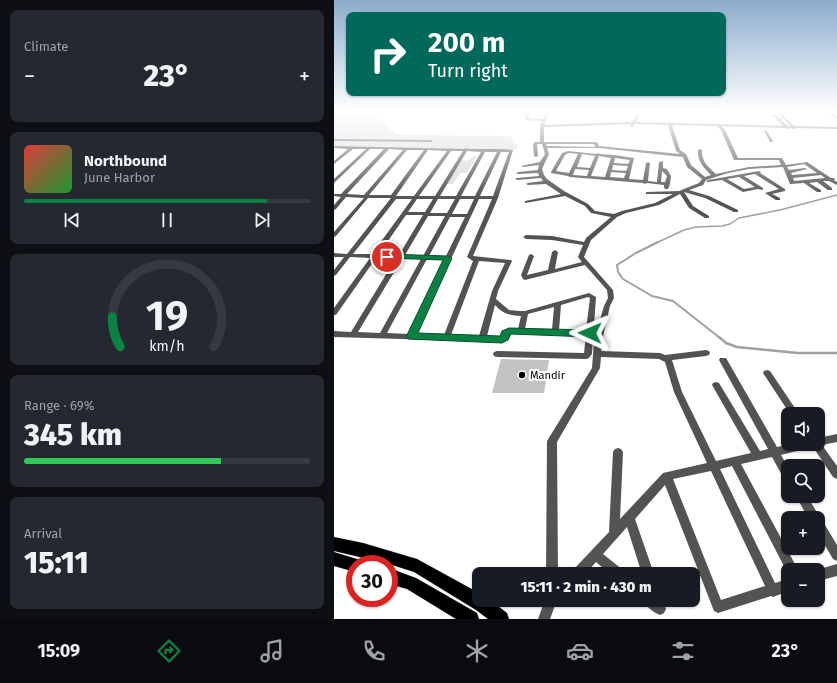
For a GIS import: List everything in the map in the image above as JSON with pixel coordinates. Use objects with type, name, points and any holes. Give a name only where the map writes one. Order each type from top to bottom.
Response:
[{"type":"main road","points":[[334,544],[363,550],[418,566],[482,604],[500,619]]},
{"type":"main road","points":[[334,559],[346,562]]},
{"type":"main road","points":[[398,579],[412,584],[471,619]]},
{"type":"street","points":[[419,141],[430,141]]},
{"type":"street","points":[[543,141],[547,154],[541,163],[540,171],[542,177],[547,182],[591,208],[593,212],[615,216]]},
{"type":"street","points":[[543,145],[572,141],[596,143],[597,147]]},
{"type":"street","points":[[675,141],[678,151],[684,156],[689,166],[704,180],[716,181],[739,175],[762,172]]},
{"type":"street","points":[[728,141],[736,159],[780,159],[791,177],[799,183],[837,179]]},
{"type":"street","points":[[536,156],[534,144],[610,148],[684,156]]},
{"type":"street","points":[[610,148],[611,144],[647,147]]},
{"type":"street","points":[[334,148],[466,149],[512,151],[470,257],[477,259],[509,261],[493,299],[482,339]]},
{"type":"street","points":[[334,163],[351,148]]},
{"type":"street","points":[[334,182],[369,148]]},
{"type":"street","points":[[334,208],[343,196],[388,148]]},
{"type":"street","points":[[334,235],[406,149]]},
{"type":"street","points":[[334,267],[346,255],[393,198],[429,149]]},
{"type":"street","points":[[334,313],[450,149]]},
{"type":"street","points":[[353,335],[466,149]]},
{"type":"street","points":[[382,336],[484,150]]},
{"type":"street","points":[[411,337],[500,150]]},
{"type":"street","points":[[700,150],[699,154],[703,165],[715,176]]},
{"type":"street","points":[[626,180],[632,159],[598,154],[568,152],[563,154],[553,172],[571,175],[570,176],[589,176],[645,183],[668,184]]},
{"type":"street","points":[[571,175],[581,153]]},
{"type":"street","points":[[589,176],[598,154]]},
{"type":"street","points":[[607,178],[614,156]]},
{"type":"street","points":[[659,183],[662,162]]},
{"type":"street","points":[[523,166],[541,163]]},
{"type":"street","points":[[645,183],[648,163]]},
{"type":"street","points":[[552,567],[552,441],[596,368],[598,341],[612,295],[610,290],[581,257],[588,239],[615,216],[624,212],[658,204],[682,191],[700,184],[704,180],[715,176],[749,168],[785,166],[805,163],[837,184]]},
{"type":"street","points":[[612,164],[630,165]]},
{"type":"street","points":[[574,168],[592,168]]},
{"type":"street","points":[[662,168],[669,176],[665,192]]},
{"type":"street","points":[[788,172],[805,169]]},
{"type":"street","points":[[518,173],[540,171]]},
{"type":"street","points":[[610,171],[628,172]]},
{"type":"street","points":[[756,173],[783,190],[768,193]]},
{"type":"street","points":[[791,177],[822,174]]},
{"type":"street","points":[[739,175],[778,200]]},
{"type":"street","points":[[517,180],[542,177]]},
{"type":"street","points":[[724,179],[743,191],[758,188]]},
{"type":"street","points":[[819,181],[830,189]]},
{"type":"street","points":[[528,184],[547,182]]},
{"type":"street","points":[[806,182],[819,192]]},
{"type":"street","points":[[682,191],[691,207],[707,217]]},
{"type":"street","points":[[648,193],[682,191],[707,197],[736,211]]},
{"type":"street","points":[[527,202],[566,194]]},
{"type":"street","points":[[334,196],[494,199]]},
{"type":"street","points":[[404,213],[469,216]]},
{"type":"street","points":[[526,237],[552,238],[585,244]]},
{"type":"street","points":[[550,272],[555,252]]},
{"type":"street","points":[[334,255],[448,258]]},
{"type":"street","points":[[334,274],[346,255]]},
{"type":"street","points":[[531,256],[524,274],[525,278],[586,263]]},
{"type":"street","points":[[446,338],[477,259]]},
{"type":"street","points":[[493,299],[502,310],[508,313],[525,313],[592,295],[588,354],[586,356],[497,354]]},
{"type":"street","points":[[555,333],[558,303]]},
{"type":"street","points":[[520,332],[525,313]]},
{"type":"street","points":[[334,334],[504,339],[507,332],[590,333]]},
{"type":"street","points":[[664,358],[706,353]]},
{"type":"street","points":[[597,354],[660,356],[668,360],[678,392],[773,591]]},
{"type":"street","points":[[723,360],[781,465]]},
{"type":"street","points":[[767,373],[790,407]]},
{"type":"street","points":[[716,385],[758,456]]},
{"type":"street","points":[[825,441],[837,438]]},
{"type":"street","points":[[584,567],[596,555],[628,516],[667,476],[781,450]]},
{"type":"street","points":[[822,451],[837,474]]},
{"type":"street","points":[[614,534],[618,452]]},
{"type":"street","points":[[734,461],[788,563]]},
{"type":"street","points":[[667,476],[718,607],[781,588]]},
{"type":"street","points":[[628,516],[646,567]]},
{"type":"street","points":[[825,535],[837,555]]},
{"type":"street","points":[[596,555],[611,567]]},
{"type":"street","points":[[825,573],[837,570]]},
{"type":"street","points":[[544,619],[548,607]]},
{"type":"shaded area","points":[[334,141],[514,141],[518,146],[515,150],[334,147]]},
{"type":"shaded area","points":[[474,156],[477,156],[467,173],[460,173],[453,184],[446,184],[460,160],[467,161]]},
{"type":"building","name":"Mandir","points":[[501,359],[549,360],[544,393],[492,393]]},
{"type":"waterway","points":[[656,243],[684,230],[696,227],[722,226],[730,224],[739,218],[780,210],[837,195]]},
{"type":"waterway","points":[[656,243],[617,265],[618,272],[623,279],[652,296],[673,301],[720,338]]},
{"type":"waterway","points":[[719,337],[726,343],[737,347],[798,353],[837,353]]},
{"type":"place","name":"Mandir","points":[[522,375]]},
{"type":"route","points":[[387,257],[448,258],[411,337],[504,339],[505,333],[509,331],[590,333]]}]
